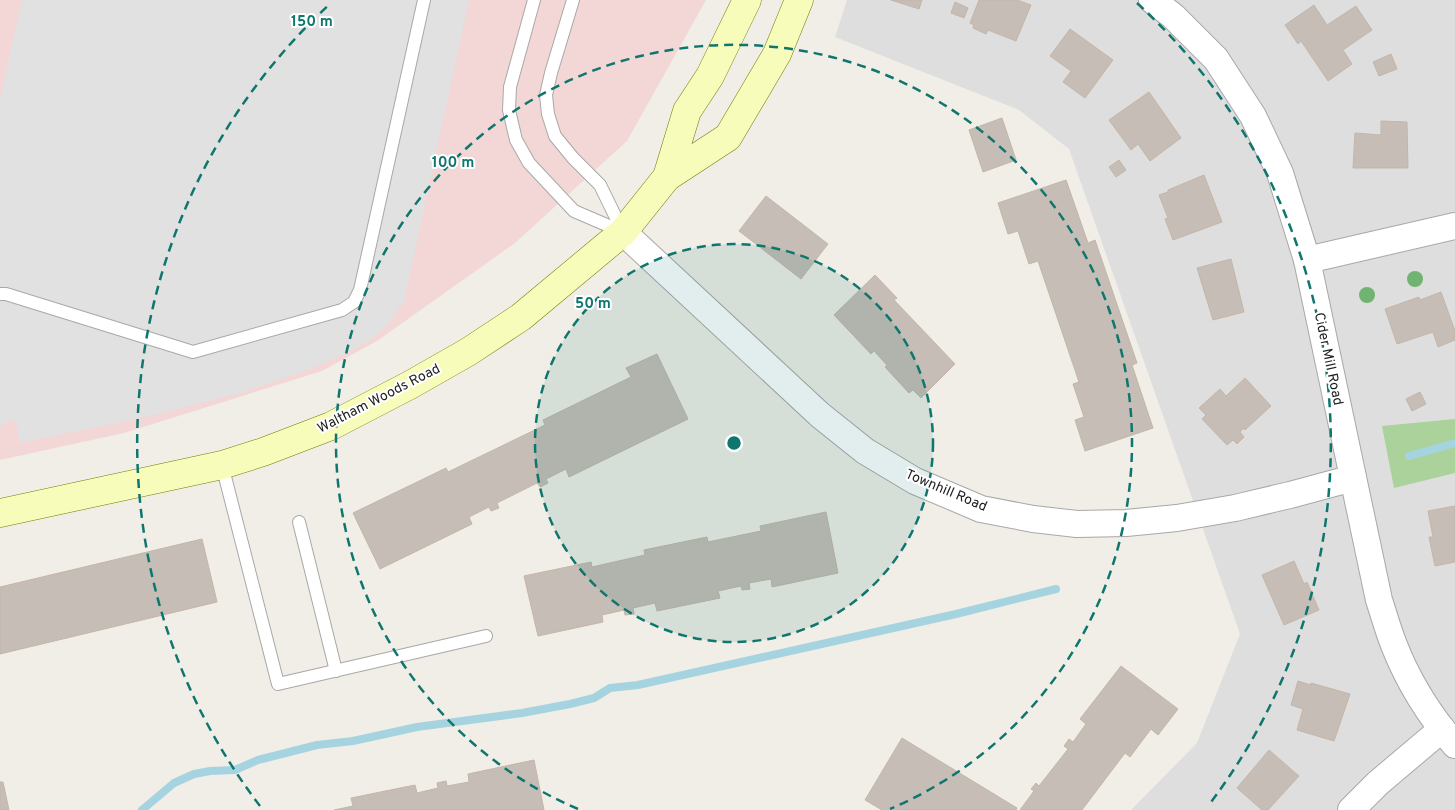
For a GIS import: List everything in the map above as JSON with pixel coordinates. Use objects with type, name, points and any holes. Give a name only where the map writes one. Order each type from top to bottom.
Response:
[{"type":"street","name":"Waltham Woods Road","points":[[667,177],[687,111],[710,76],[747,0]]},
{"type":"street","name":"Waltham Woods Road","points":[[0,513],[222,465],[263,452],[331,426],[419,381],[468,352],[521,317],[623,232],[667,177],[728,137],[777,54],[799,0]]},
{"type":"street","name":"Cider Mill Road","points":[[1152,0],[1173,16],[1216,59],[1253,116],[1280,173],[1307,260],[1379,600],[1394,646],[1416,691],[1448,737]]},
{"type":"street","points":[[1307,260],[1455,226]]},
{"type":"street","name":"Townhill Road","points":[[623,232],[820,415],[865,451],[915,481],[981,509],[1077,524],[1126,523],[1177,518],[1235,508],[1352,478]]},
{"type":"street","points":[[1351,810],[1378,783],[1448,737]]},
{"type":"lane","points":[[0,294],[6,294],[193,352],[342,310],[354,302],[360,290],[424,0]]},
{"type":"lane","points":[[534,0],[510,87],[509,110],[516,140],[529,163],[574,211],[623,232]]},
{"type":"lane","points":[[573,0],[546,95],[548,114],[556,136],[572,158],[600,185],[623,232]]},
{"type":"lane","points":[[222,465],[278,684],[486,636]]},
{"type":"lane","points":[[300,522],[336,671]]},
{"type":"shaded area","points":[[0,0],[706,0],[627,141],[515,243],[377,341],[322,371],[124,433],[0,460]]},
{"type":"shaded area","points":[[22,0],[469,0],[404,301],[385,328],[373,338],[347,353],[310,369],[243,392],[154,415],[20,443],[16,423],[13,420],[7,421],[0,427],[0,99]]},
{"type":"shaded area","points":[[847,0],[1455,0],[1455,810],[1131,810],[1197,743],[1240,634],[1069,149],[1019,110],[835,37]]},
{"type":"green space","points":[[1455,419],[1455,473],[1394,488],[1382,426]]},
{"type":"building","points":[[891,0],[922,0],[919,9]]},
{"type":"building","points":[[979,0],[1017,0],[1031,5],[1016,41],[988,30],[986,34],[973,28],[974,25],[970,23]]},
{"type":"building","points":[[955,2],[968,8],[964,18],[951,13]]},
{"type":"building","points":[[1314,5],[1327,25],[1356,6],[1372,30],[1343,50],[1352,64],[1328,81],[1301,41],[1298,44],[1285,25]]},
{"type":"building","points":[[1070,29],[1113,60],[1085,98],[1063,82],[1071,71],[1050,56]]},
{"type":"building","points":[[1391,54],[1397,69],[1379,76],[1373,62]]},
{"type":"building","points":[[1149,92],[1181,138],[1150,161],[1138,144],[1131,150],[1109,120]]},
{"type":"building","points":[[1002,118],[1016,160],[983,172],[969,130]]},
{"type":"building","points":[[1381,121],[1407,122],[1408,168],[1353,168],[1355,133],[1381,135]]},
{"type":"building","points":[[1119,160],[1126,170],[1116,177],[1109,167]]},
{"type":"building","points":[[1204,175],[1222,222],[1173,240],[1165,219],[1168,218],[1159,195]]},
{"type":"building","points":[[1066,180],[1088,243],[1095,240],[1137,363],[1132,365],[1153,428],[1085,451],[1075,420],[1084,417],[1073,384],[1079,382],[1038,261],[1029,264],[1018,231],[1008,234],[998,203]]},
{"type":"building","points":[[766,196],[828,244],[801,279],[739,231]]},
{"type":"building","points":[[1231,259],[1244,312],[1213,320],[1197,268]]},
{"type":"building","points":[[875,275],[897,298],[894,300],[955,364],[921,398],[913,390],[909,393],[885,367],[887,365],[874,351],[871,354],[834,315]]},
{"type":"building","points":[[1441,292],[1455,331],[1455,340],[1438,347],[1433,332],[1397,344],[1385,309],[1419,297],[1420,300]]},
{"type":"building","points":[[657,354],[688,419],[569,477],[566,469],[546,479],[548,483],[540,487],[537,483],[497,503],[499,508],[491,511],[489,507],[469,517],[472,524],[380,569],[353,513],[446,468],[448,472],[545,425],[543,420],[631,377],[626,368]]},
{"type":"building","points":[[1245,378],[1271,406],[1245,430],[1244,428],[1240,432],[1244,437],[1237,444],[1233,440],[1227,445],[1202,419],[1206,415],[1199,408],[1220,389],[1226,396]]},
{"type":"building","points":[[1420,392],[1426,404],[1412,411],[1406,399]]},
{"type":"building","points":[[1455,506],[1455,562],[1435,566],[1429,537],[1433,537],[1428,511]]},
{"type":"building","points":[[826,512],[838,573],[772,587],[771,579],[749,583],[750,589],[742,590],[741,586],[718,591],[720,598],[657,611],[655,603],[633,608],[634,614],[625,615],[624,610],[602,615],[603,622],[538,636],[524,576],[591,562],[592,567],[645,555],[644,550],[707,537],[708,542],[761,531],[760,526]]},
{"type":"building","points":[[202,539],[217,602],[0,654],[0,587]]},
{"type":"building","points":[[1294,561],[1304,584],[1307,582],[1319,610],[1284,625],[1262,575]]},
{"type":"building","points":[[1121,666],[1178,709],[1158,735],[1151,729],[1130,757],[1125,753],[1082,810],[1020,810],[1034,791],[1031,789],[1036,783],[1039,786],[1068,749],[1064,746],[1069,739],[1073,742],[1086,724],[1080,719]]},
{"type":"building","points":[[1298,681],[1350,694],[1334,741],[1297,730],[1303,709],[1291,705]]},
{"type":"building","points":[[902,738],[1017,808],[1016,810],[882,810],[865,800]]},
{"type":"building","points":[[1269,750],[1299,776],[1268,810],[1262,810],[1237,788]]},
{"type":"building","points":[[534,760],[544,810],[334,810],[353,806],[351,798],[415,785],[417,793],[438,788],[437,783],[446,781],[447,786],[469,782],[468,774]]},
{"type":"building","points":[[0,782],[3,782],[9,810],[0,810]]},
{"type":"waterway","points":[[1409,456],[1455,443]]},
{"type":"waterway","points":[[142,810],[174,783],[194,774],[235,770],[258,760],[317,745],[353,741],[417,727],[522,713],[570,704],[594,698],[610,688],[638,685],[956,614],[1056,589]]}]
